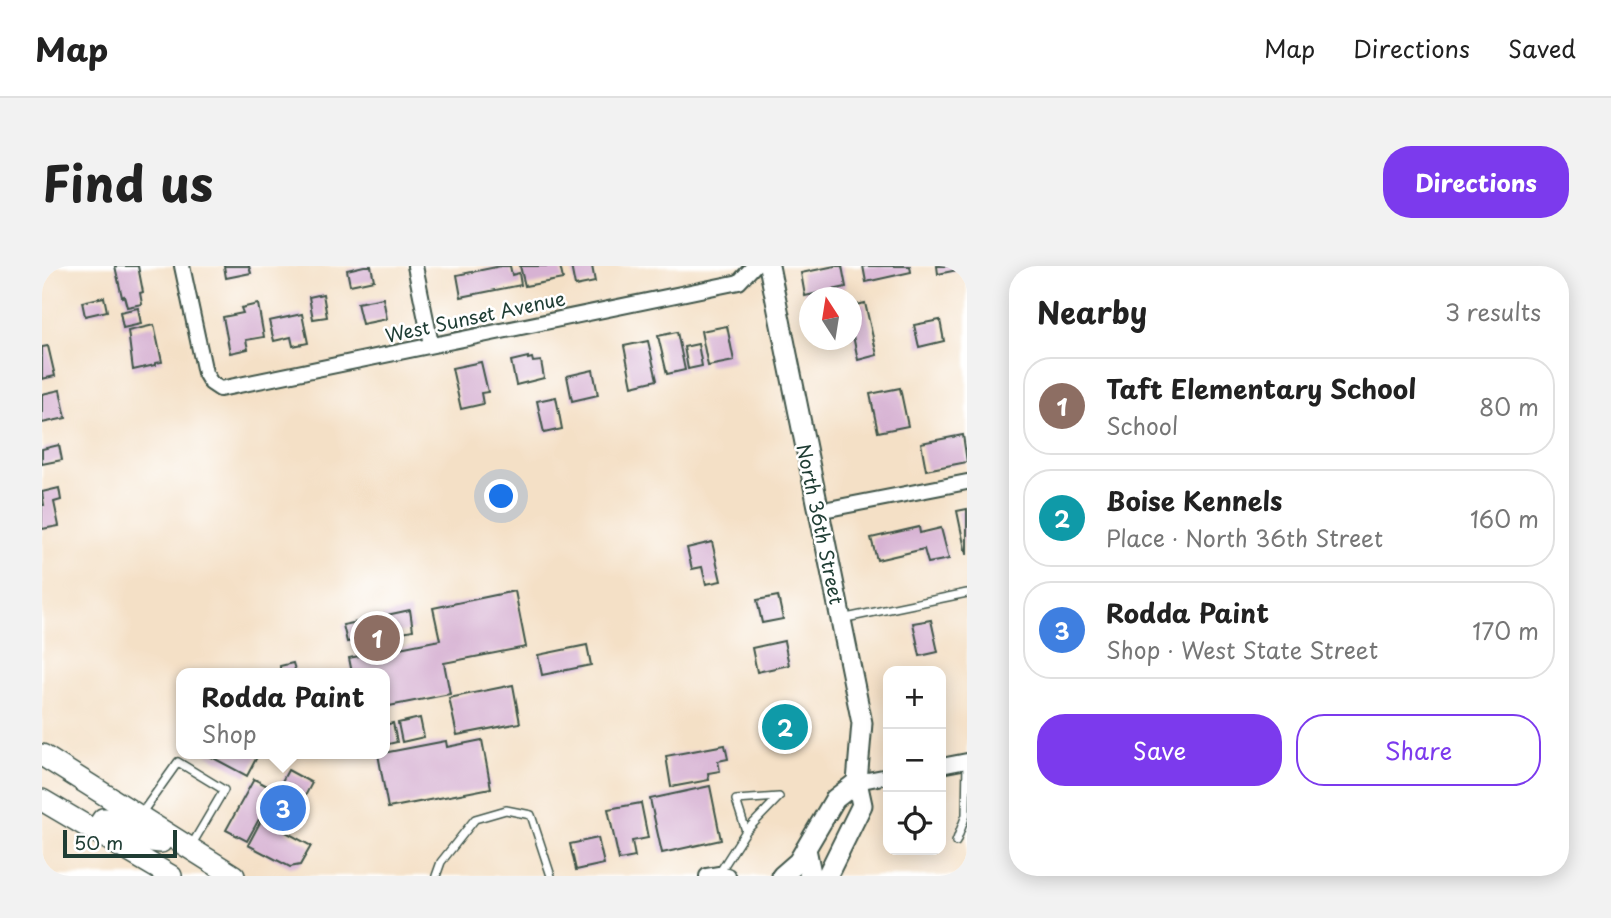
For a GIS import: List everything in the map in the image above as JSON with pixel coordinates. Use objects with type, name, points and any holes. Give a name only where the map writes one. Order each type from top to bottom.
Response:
[{"type":"main road","points":[[42,755],[234,876]]},
{"type":"main road","points":[[42,800],[170,876]]},
{"type":"main road","points":[[95,831],[103,819],[110,819],[151,841],[185,847]]},
{"type":"street","name":"West Sunset Avenue","points":[[183,266],[205,373],[211,383],[220,389],[739,282],[754,266]]},
{"type":"street","points":[[415,266],[431,344]]},
{"type":"street","name":"North 36th Street","points":[[769,266],[862,723],[857,782],[862,805],[827,876]]},
{"type":"street","points":[[818,512],[967,482]]},
{"type":"street","points":[[946,765],[967,761]]},
{"type":"street","points":[[782,876],[798,862],[835,799],[857,782],[883,777]]},
{"type":"street","points":[[806,849],[811,873],[809,876]]},
{"type":"lane","points":[[840,619],[967,593]]},
{"type":"lane","points":[[956,842],[967,815],[967,761]]},
{"type":"lane","points":[[140,816],[178,762],[224,790],[185,847]]},
{"type":"lane","points":[[718,876],[746,831],[779,797],[736,800],[746,831]]},
{"type":"lane","points":[[436,876],[441,862],[475,819],[506,810],[531,816],[551,876]]},
{"type":"building","points":[[115,266],[138,266],[143,292],[140,293],[142,304],[127,307]]},
{"type":"building","points":[[224,266],[249,266],[251,273],[226,278]]},
{"type":"building","points":[[371,266],[374,280],[350,285],[347,270]]},
{"type":"building","points":[[510,266],[512,275],[519,273],[521,285],[461,297],[457,275]]},
{"type":"building","points":[[520,266],[560,266],[563,279],[525,286]]},
{"type":"building","points":[[571,266],[592,266],[595,282],[575,286]]},
{"type":"building","points":[[842,266],[846,287],[803,287],[801,273]]},
{"type":"building","points":[[863,266],[910,266],[911,272],[866,282]]},
{"type":"building","points":[[937,266],[967,266],[967,268],[938,274]]},
{"type":"building","points":[[323,294],[327,317],[313,319],[309,297]]},
{"type":"building","points":[[104,297],[107,311],[85,316],[82,302]]},
{"type":"building","points":[[383,298],[387,319],[362,324],[357,303]]},
{"type":"building","points":[[865,303],[877,355],[858,360],[856,350],[862,350],[862,304]]},
{"type":"building","points":[[258,304],[264,337],[246,340],[248,349],[230,353],[223,317],[243,313],[241,308]]},
{"type":"building","points":[[138,308],[141,324],[123,328],[120,312]]},
{"type":"building","points":[[302,314],[308,343],[293,346],[291,337],[274,341],[269,321]]},
{"type":"building","points":[[940,320],[944,341],[919,347],[914,325]]},
{"type":"building","points":[[154,325],[162,362],[133,370],[128,331]]},
{"type":"building","points":[[727,326],[734,361],[708,366],[701,331]]},
{"type":"building","points":[[677,332],[685,370],[667,374],[658,336]]},
{"type":"building","points":[[648,341],[657,380],[632,386],[624,346]]},
{"type":"building","points":[[698,344],[702,366],[688,369],[684,347]]},
{"type":"building","points":[[48,346],[55,376],[42,379],[42,347]]},
{"type":"building","points":[[532,358],[533,362],[541,361],[544,378],[516,385],[511,361]]},
{"type":"building","points":[[481,362],[488,392],[481,393],[483,404],[461,409],[452,368]]},
{"type":"building","points":[[593,370],[598,395],[572,401],[567,376]]},
{"type":"building","points":[[900,388],[908,426],[878,432],[870,394]]},
{"type":"building","points":[[60,390],[66,418],[42,423],[42,394]]},
{"type":"building","points":[[556,397],[562,429],[544,433],[537,401]]},
{"type":"building","points":[[963,435],[967,462],[926,470],[921,443]]},
{"type":"building","points":[[59,445],[62,460],[42,464],[42,449]]},
{"type":"building","points":[[59,488],[61,500],[54,502],[59,526],[42,529],[42,492]]},
{"type":"building","points":[[967,509],[967,554],[966,554],[957,511]]},
{"type":"building","points":[[919,527],[920,533],[941,528],[949,559],[928,563],[924,549],[877,560],[871,538]]},
{"type":"building","points":[[712,542],[721,581],[706,584],[702,567],[692,569],[687,548]]},
{"type":"building","points":[[515,591],[526,647],[444,663],[450,694],[390,706],[390,668],[351,668],[349,658],[440,640],[433,608]]},
{"type":"building","points":[[778,596],[783,619],[762,623],[757,600]]},
{"type":"building","points":[[410,610],[413,630],[386,635],[382,616]]},
{"type":"building","points":[[368,620],[372,637],[347,642],[343,625]]},
{"type":"building","points":[[931,620],[938,652],[920,656],[913,623]]},
{"type":"building","points":[[784,641],[789,665],[757,672],[752,648]]},
{"type":"building","points":[[587,645],[591,665],[542,675],[538,655]]},
{"type":"building","points":[[293,663],[294,668],[280,668]]},
{"type":"building","points":[[513,685],[520,723],[457,735],[449,698]]},
{"type":"building","points":[[799,706],[803,726],[793,728],[797,745],[775,749],[768,712]]},
{"type":"building","points":[[420,718],[424,737],[402,742],[398,723]]},
{"type":"building","points":[[393,723],[397,742],[390,744],[390,724]]},
{"type":"building","points":[[482,740],[491,788],[388,808],[379,759],[390,759],[390,752],[446,741],[447,747]]},
{"type":"building","points":[[725,745],[728,759],[718,761],[720,771],[708,773],[709,780],[671,787],[666,756]]},
{"type":"building","points":[[215,759],[256,759],[247,776]]},
{"type":"building","points":[[288,770],[312,783],[286,832],[311,846],[300,865],[290,867],[248,845]]},
{"type":"building","points":[[254,779],[275,790],[247,841],[226,830]]},
{"type":"building","points":[[710,786],[721,840],[662,853],[650,799]]},
{"type":"building","points":[[641,803],[648,838],[632,841],[635,857],[619,860],[608,809]]},
{"type":"building","points":[[598,838],[604,864],[576,870],[570,844]]},
{"type":"place","name":"Taft Elementary School","points":[[377,638]]},
{"type":"place","name":"Boise Kennels","points":[[785,727]]},
{"type":"place","name":"Rodda Paint","points":[[283,808]]}]
